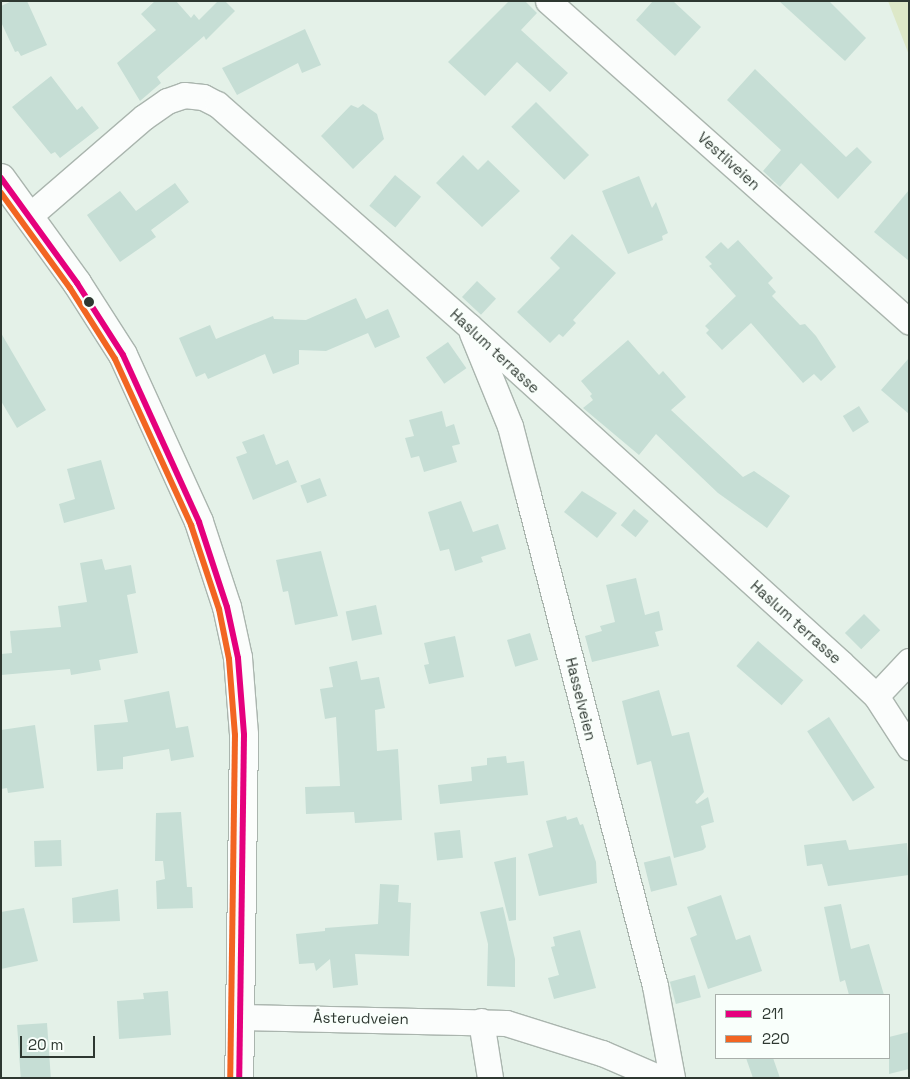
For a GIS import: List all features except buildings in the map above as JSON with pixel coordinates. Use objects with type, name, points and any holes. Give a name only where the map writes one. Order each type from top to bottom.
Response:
[{"type":"main road","points":[[1,178],[102,321],[143,394],[199,522],[227,607],[238,658],[244,735],[239,1078]]},
{"type":"street","name":"Vestliveien","points":[[548,1],[909,322]]},
{"type":"street","name":"Haslum terrasse","points":[[28,216],[144,117],[167,102],[184,95],[203,97],[240,123],[469,326],[876,696],[909,747]]},
{"type":"street","name":"Hasselveien","points":[[469,326],[510,426],[655,986],[672,1078]]},
{"type":"street","points":[[876,696],[909,661]]},
{"type":"street","name":"Åsterudveien","points":[[241,1017],[506,1023],[602,1054],[660,1078]]},
{"type":"street","points":[[481,1021],[490,1078]]},
{"type":"street","points":[[602,1054],[613,1078]]},
{"type":"green space","points":[[888,1],[909,1],[909,55]]},
{"type":"transit line","name":"211","points":[[1,178],[77,283],[123,355],[199,522],[227,607],[238,658],[244,735],[239,1078]]},
{"type":"transit line","name":"220","points":[[1,193],[70,288],[115,359],[191,525],[219,609],[229,659],[235,735],[230,1078]]}]
